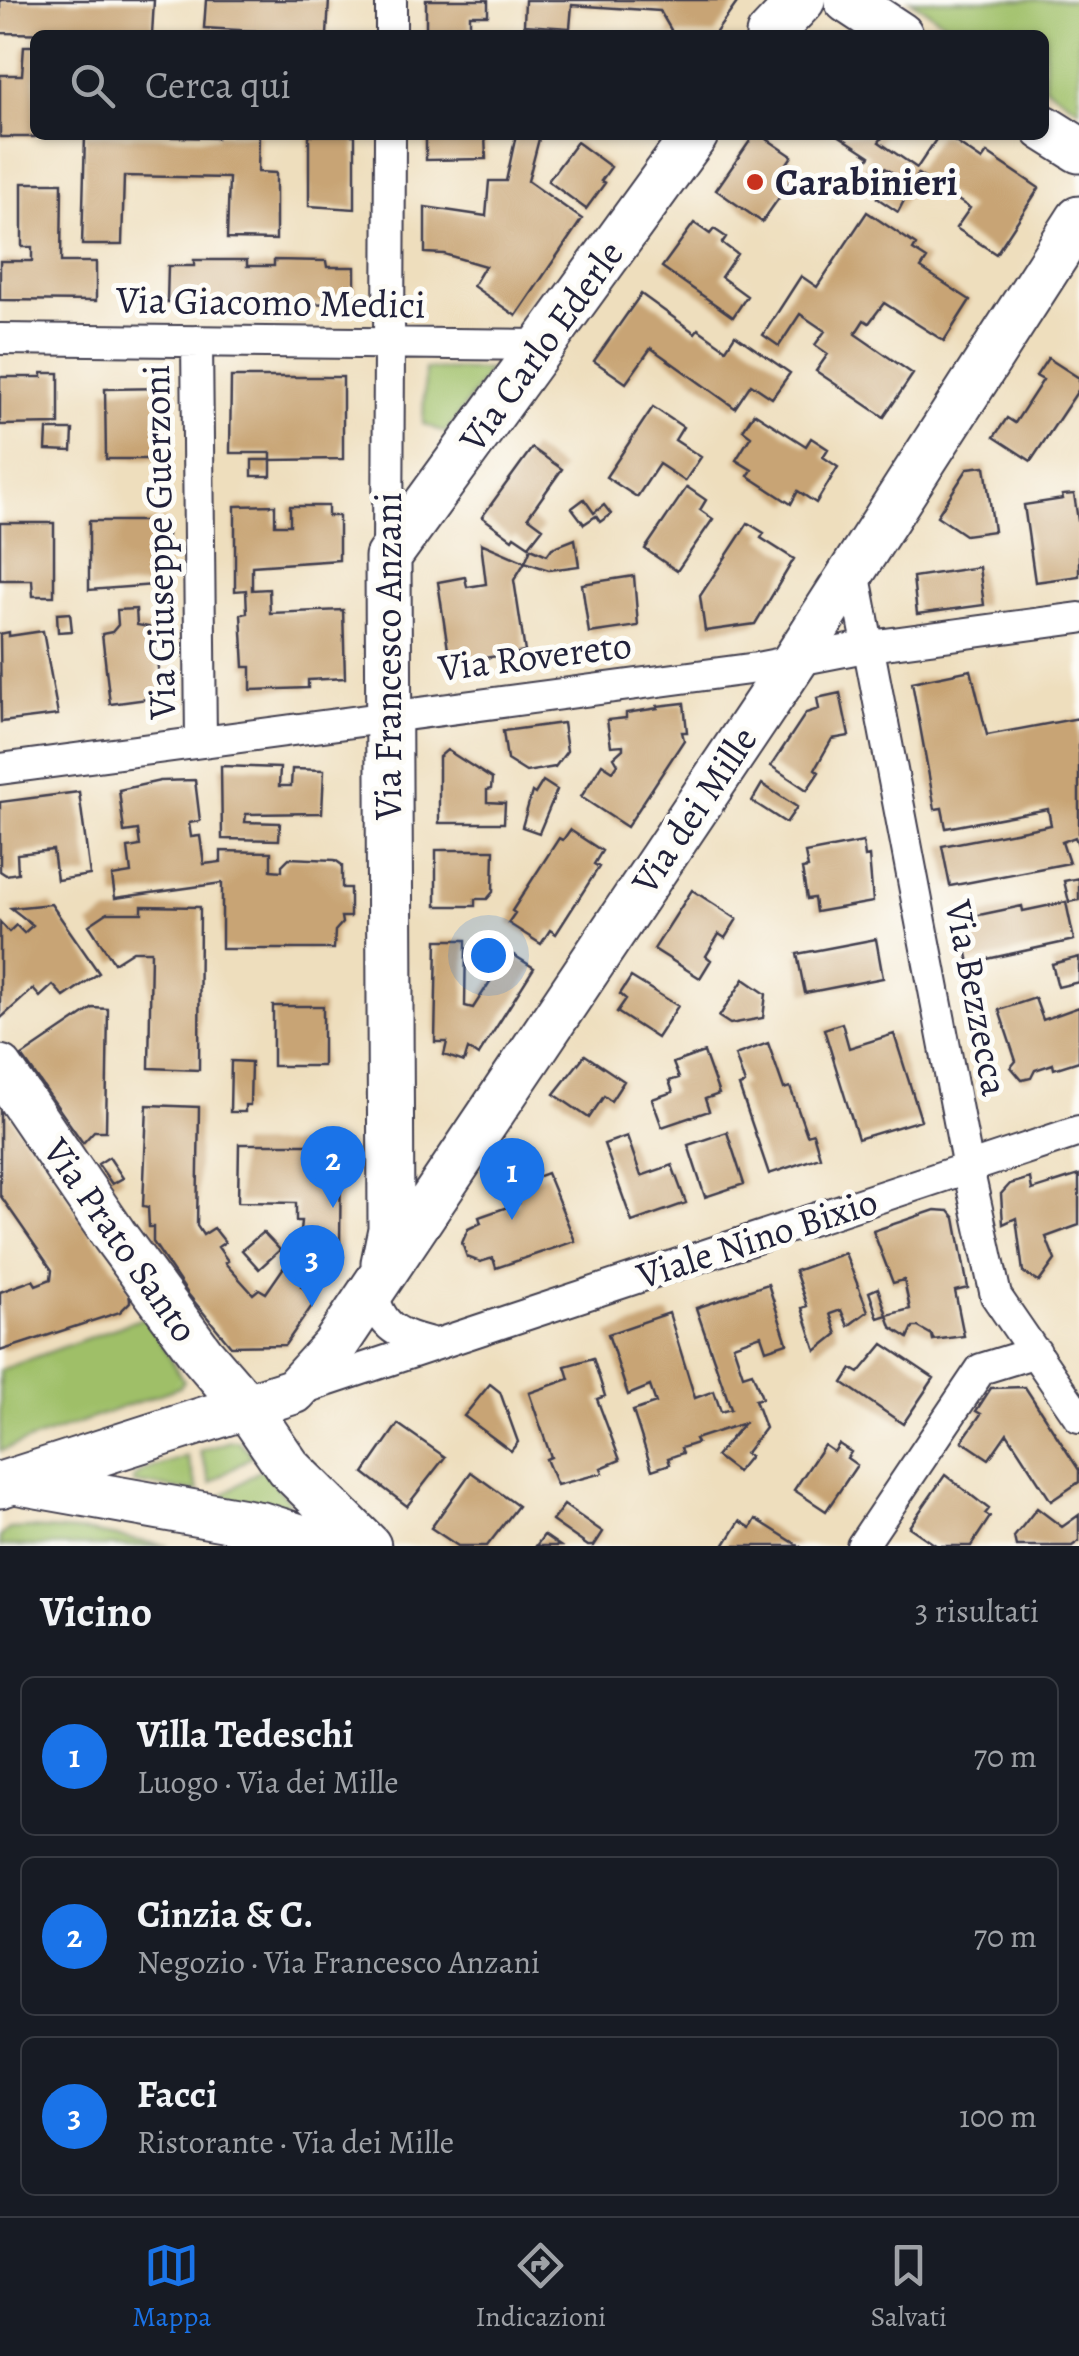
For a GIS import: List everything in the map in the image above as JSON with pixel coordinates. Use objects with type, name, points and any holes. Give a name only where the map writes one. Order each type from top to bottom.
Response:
[{"type":"street","points":[[391,0],[391,30]]},
{"type":"street","points":[[774,30],[802,0]]},
{"type":"street","points":[[847,0],[892,30]]},
{"type":"street","points":[[1049,131],[1079,150]]},
{"type":"street","name":"Via Francesco Anzani","points":[[377,1282],[392,1229],[388,716],[390,140]]},
{"type":"street","name":"Via Carlo Ederle","points":[[388,557],[691,140]]},
{"type":"street","name":"Via dei Mille","points":[[294,1391],[347,1331],[794,662],[1079,219]]},
{"type":"street","name":"Via Giacomo Medici","points":[[0,339],[540,345]]},
{"type":"street","name":"Via Giuseppe Guerzoni","points":[[197,341],[201,742]]},
{"type":"street","name":"Via Bezzecca","points":[[854,570],[996,1296],[1079,1416]]},
{"type":"street","name":"Via Rovereto","points":[[0,769],[794,662],[870,646],[1079,618]]},
{"type":"street","name":"Via Prato Santo","points":[[0,1068],[114,1235],[202,1355],[247,1407],[288,1467],[368,1546]]},
{"type":"street","name":"Viale Nino Bixio","points":[[6,1483],[1079,1131]]},
{"type":"street","points":[[391,1178],[412,1194],[440,1189]]},
{"type":"street","points":[[377,1282],[377,1311],[390,1328],[434,1344]]},
{"type":"street","points":[[862,1546],[981,1369],[1036,1352]]},
{"type":"street","points":[[129,1502],[118,1492],[110,1470],[131,1442]]},
{"type":"street","points":[[6,1483],[262,1525],[328,1546]]},
{"type":"green space","points":[[910,0],[1079,0],[1079,109],[1049,89],[1049,30],[956,30]]},
{"type":"green space","points":[[425,369],[490,370],[446,433],[423,424]]},
{"type":"green space","points":[[145,1317],[184,1381],[180,1387],[0,1451],[0,1370]]},
{"type":"green space","points":[[238,1441],[253,1455],[211,1483],[200,1451]]},
{"type":"green space","points":[[187,1456],[199,1492],[134,1483],[133,1479],[143,1471]]},
{"type":"green space","points":[[263,1468],[287,1499],[288,1510],[220,1497]]},
{"type":"green space","points":[[9,1529],[90,1532],[168,1546],[0,1546],[0,1537]]},
{"type":"building","points":[[0,0],[154,0],[152,30],[0,33]]},
{"type":"building","points":[[206,0],[329,0],[327,30],[204,28]]},
{"type":"building","points":[[426,0],[488,0],[488,15],[470,15],[470,30],[426,30]]},
{"type":"building","points":[[525,0],[739,0],[718,30],[671,30],[660,11],[572,5],[570,28],[524,25]]},
{"type":"building","points":[[24,46],[30,46],[30,137],[0,137],[0,75],[22,75]]},
{"type":"building","points":[[85,140],[259,140],[258,172],[276,173],[276,240],[227,239],[229,178],[124,176],[122,245],[82,245]]},
{"type":"building","points":[[309,140],[355,140],[355,209],[309,206]]},
{"type":"building","points":[[426,140],[485,140],[486,159],[426,160]]},
{"type":"building","points":[[515,140],[539,140],[528,181],[582,219],[516,316],[473,286],[485,266],[444,254],[425,253],[425,207],[486,216],[489,181],[506,181]]},
{"type":"building","name":"Carabinieri","points":[[751,140],[768,140],[792,156],[784,168],[795,175],[762,222],[716,190]]},
{"type":"building","points":[[846,140],[880,140],[917,168],[936,140],[952,140],[982,160],[987,153],[1039,188],[996,254],[956,228],[970,208],[918,174],[898,212],[877,198],[893,173],[885,168],[869,191],[853,180],[870,156]]},
{"type":"building","points":[[577,142],[611,167],[601,181],[605,183],[586,209],[548,181]]},
{"type":"building","points":[[22,183],[62,183],[61,262],[96,262],[96,301],[0,300],[0,261],[32,261],[32,247],[22,247]]},
{"type":"building","points":[[867,212],[916,245],[913,250],[927,259],[921,268],[970,300],[944,341],[884,303],[869,323],[864,320],[855,334],[913,374],[884,417],[816,371],[828,354],[815,345],[825,331],[800,314],[779,346],[763,335],[801,276],[817,287]]},
{"type":"building","points":[[694,223],[710,234],[714,229],[726,237],[722,243],[737,254],[721,277],[747,296],[733,317],[662,267]]},
{"type":"building","points":[[194,260],[247,260],[247,266],[274,266],[274,260],[326,261],[327,267],[355,267],[355,304],[167,302],[168,266],[194,266]]},
{"type":"building","points":[[641,294],[695,333],[698,329],[726,349],[735,335],[790,373],[772,398],[751,384],[735,408],[651,348],[626,383],[594,361]]},
{"type":"building","points":[[1048,358],[1079,378],[1079,389],[1031,461],[994,437],[1007,418],[1015,423],[1043,380],[1036,376]]},
{"type":"building","points":[[42,373],[59,373],[59,424],[0,425],[0,377],[42,377]]},
{"type":"building","points":[[231,377],[343,377],[343,459],[271,460],[271,453],[230,453]]},
{"type":"building","points":[[166,388],[166,459],[106,459],[105,389]]},
{"type":"building","points":[[653,407],[683,427],[675,440],[701,457],[685,481],[659,464],[637,497],[606,477]]},
{"type":"building","points":[[754,413],[806,446],[811,438],[828,449],[823,457],[838,467],[816,503],[798,491],[791,504],[748,476],[752,470],[736,460],[751,436],[743,430]]},
{"type":"building","points":[[47,430],[73,430],[72,451],[46,450]]},
{"type":"building","points":[[532,448],[562,469],[528,517],[543,528],[529,546],[482,517]]},
{"type":"building","points":[[252,460],[271,460],[271,476],[252,476]]},
{"type":"building","points":[[985,466],[994,531],[965,535],[937,516],[968,468]]},
{"type":"building","points":[[687,487],[706,500],[700,510],[713,519],[677,571],[645,549]]},
{"type":"building","points":[[1074,494],[1079,576],[1035,582],[1024,505]]},
{"type":"building","points":[[584,499],[594,513],[604,505],[611,514],[600,522],[596,516],[584,524],[572,508]]},
{"type":"building","points":[[275,505],[275,525],[290,525],[290,506],[328,506],[328,516],[339,516],[339,560],[252,566],[252,590],[269,589],[270,613],[343,610],[345,678],[308,680],[308,688],[251,690],[251,667],[244,667],[241,614],[247,613],[246,590],[235,591],[235,506]]},
{"type":"building","points":[[89,521],[167,521],[167,584],[89,590]]},
{"type":"building","points":[[0,523],[54,523],[54,596],[33,596],[32,580],[0,580]]},
{"type":"building","points":[[748,523],[764,533],[761,538],[794,559],[755,624],[705,631],[700,596]]},
{"type":"building","points":[[575,539],[579,566],[549,570],[525,562],[531,548],[547,555],[552,548]]},
{"type":"building","points":[[481,543],[525,562],[514,580],[525,652],[450,663],[438,582],[465,577],[467,587],[486,584]]},
{"type":"building","points":[[979,567],[984,605],[917,614],[913,577]]},
{"type":"building","points":[[634,576],[638,626],[589,633],[582,584]]},
{"type":"building","points":[[136,609],[137,625],[149,627],[151,647],[155,646],[162,697],[110,704],[102,634],[112,632],[118,625],[117,610]]},
{"type":"building","points":[[70,613],[72,631],[58,632],[57,614]]},
{"type":"building","points":[[43,631],[58,715],[1,722],[0,634]]},
{"type":"building","points":[[971,670],[987,735],[1079,718],[1079,847],[1075,837],[1062,842],[1069,863],[950,886],[942,846],[1051,825],[1048,809],[946,828],[942,808],[935,809],[912,682]]},
{"type":"building","points":[[840,693],[849,736],[832,739],[807,790],[771,766],[806,713],[819,709],[817,698]]},
{"type":"building","points":[[684,703],[684,740],[627,827],[581,797],[602,764],[613,771],[618,764],[614,757],[623,745],[611,746],[607,720]]},
{"type":"building","points":[[563,723],[567,751],[555,767],[526,772],[507,760],[503,731]]},
{"type":"building","points":[[447,750],[492,779],[487,802],[505,803],[504,823],[439,823],[439,757]]},
{"type":"building","points":[[221,766],[280,768],[279,786],[291,786],[292,769],[324,770],[322,813],[246,814],[245,822],[280,823],[279,840],[222,839]]},
{"type":"building","points":[[195,780],[200,821],[189,823],[191,837],[200,836],[204,864],[221,862],[221,851],[271,852],[271,870],[282,871],[289,858],[335,860],[342,865],[342,888],[350,888],[350,917],[341,917],[334,949],[222,949],[222,883],[115,898],[112,876],[131,873],[128,848],[140,846],[138,830],[124,832],[119,790],[160,781]]},
{"type":"building","points":[[543,781],[557,790],[539,833],[522,827],[532,792],[535,794]]},
{"type":"building","points":[[762,784],[797,807],[786,823],[752,801]]},
{"type":"building","points":[[79,792],[90,875],[57,880],[53,850],[17,854],[18,873],[6,875],[0,871],[0,802]]},
{"type":"building","points":[[570,830],[602,851],[594,864],[599,867],[556,934],[550,930],[541,944],[508,923],[559,838],[563,840]]},
{"type":"building","points":[[863,842],[865,857],[869,856],[873,902],[816,912],[814,898],[807,899],[802,869],[808,868],[805,853]]},
{"type":"building","points":[[436,850],[494,850],[493,892],[487,899],[475,899],[475,906],[436,906]]},
{"type":"building","points":[[1079,878],[1079,900],[1069,902],[1064,881]]},
{"type":"building","points":[[692,890],[737,919],[725,938],[719,934],[706,956],[711,960],[700,978],[654,949]]},
{"type":"building","points":[[1066,902],[1074,940],[969,963],[960,919],[1022,906],[1023,911]]},
{"type":"building","points":[[51,904],[99,973],[64,997],[53,985],[40,997],[33,989],[0,1019],[0,922],[9,932],[16,925],[24,933],[33,925],[11,908]]},
{"type":"building","points":[[142,906],[200,907],[199,1070],[149,1068],[151,951],[133,951],[114,963],[89,925],[107,913],[142,913]]},
{"type":"building","points":[[876,939],[883,978],[805,993],[797,954]]},
{"type":"building","points":[[437,940],[466,940],[465,1006],[473,1008],[509,952],[534,968],[478,1056],[468,1049],[464,1062],[444,1055],[447,1042],[435,1042]]},
{"type":"building","points":[[1079,957],[1079,982],[1058,987],[1052,964]]},
{"type":"building","points":[[631,977],[678,1006],[657,1038],[617,1012],[626,999],[620,994]]},
{"type":"building","points":[[744,979],[766,994],[763,1018],[730,1024],[719,1017]]},
{"type":"building","points":[[1035,998],[1043,1020],[1079,1007],[1079,1061],[1035,1070],[1031,1078],[1022,1080],[1011,1067],[1016,1061],[999,1010]]},
{"type":"building","points":[[273,1006],[323,1006],[323,1066],[273,1066]]},
{"type":"building","points":[[93,1008],[108,1009],[106,1131],[94,1131],[83,1143],[22,1056]]},
{"type":"building","points":[[842,1023],[849,1048],[894,1034],[921,1120],[858,1139],[824,1029]]},
{"type":"building","points":[[768,1043],[784,1089],[790,1087],[807,1135],[813,1133],[820,1157],[769,1174],[739,1086],[745,1084],[735,1055]]},
{"type":"building","points":[[704,1052],[719,1094],[705,1099],[709,1111],[662,1127],[652,1099],[673,1092],[669,1081],[679,1078],[673,1063]]},
{"type":"building","points":[[585,1055],[624,1081],[611,1101],[604,1096],[589,1118],[554,1094]]},
{"type":"building","points":[[231,1061],[251,1062],[250,1105],[245,1105],[245,1112],[230,1112]]},
{"type":"building","points":[[0,1102],[129,1289],[130,1302],[120,1312],[0,1351],[0,1292],[33,1280],[36,1285],[51,1279],[52,1270],[0,1195]]},
{"type":"building","points":[[147,1105],[199,1107],[197,1226],[203,1235],[214,1228],[225,1242],[218,1247],[228,1261],[225,1263],[253,1294],[259,1289],[266,1293],[284,1267],[304,1281],[301,1286],[316,1300],[285,1345],[231,1346],[188,1294],[153,1242],[148,1207],[143,1206]]},
{"type":"building","points":[[727,1132],[744,1184],[705,1197],[688,1145]]},
{"type":"building","points":[[627,1136],[641,1176],[672,1165],[686,1203],[632,1222],[604,1144]]},
{"type":"building","points":[[239,1144],[341,1144],[340,1248],[331,1260],[318,1242],[316,1245],[300,1231],[296,1203],[238,1202]]},
{"type":"building","points":[[109,1157],[123,1178],[112,1184],[98,1164]]},
{"type":"building","points":[[547,1173],[575,1241],[496,1268],[493,1258],[480,1262],[467,1257],[462,1243],[468,1229],[481,1223],[479,1217],[519,1203],[512,1186]]},
{"type":"building","points":[[1079,1175],[1079,1225],[1046,1237],[1055,1260],[1039,1282],[1023,1272],[1016,1218],[1003,1224],[1001,1194],[1010,1184],[1030,1178],[1032,1190]]},
{"type":"building","points":[[935,1210],[949,1211],[955,1218],[968,1288],[955,1291],[964,1336],[933,1340],[932,1335],[913,1327],[908,1338],[891,1327],[887,1315],[910,1309],[904,1280],[893,1283],[873,1231]]},
{"type":"building","points":[[263,1232],[280,1250],[259,1269],[242,1250]]},
{"type":"building","points":[[845,1253],[868,1311],[848,1326],[841,1310],[830,1314],[837,1334],[816,1351],[795,1271]]},
{"type":"building","points":[[768,1284],[787,1343],[766,1350],[761,1335],[733,1345],[743,1375],[752,1372],[762,1398],[755,1400],[765,1428],[745,1454],[750,1456],[737,1472],[716,1456],[744,1423],[695,1439],[697,1443],[681,1448],[683,1453],[668,1458],[670,1464],[652,1470],[633,1411],[656,1403],[650,1386],[628,1395],[608,1334],[669,1313],[695,1398],[714,1391],[721,1412],[731,1409],[696,1308]]},
{"type":"building","points":[[878,1288],[887,1315],[878,1318],[869,1292]]},
{"type":"building","points":[[883,1344],[934,1378],[903,1424],[843,1383],[852,1369],[859,1373]]},
{"type":"building","points":[[593,1358],[605,1396],[597,1399],[620,1460],[601,1468],[603,1473],[557,1485],[529,1393],[569,1379],[565,1366]]},
{"type":"building","points":[[490,1384],[500,1392],[518,1442],[511,1451],[464,1416]]},
{"type":"building","points":[[1025,1387],[1079,1470],[1079,1482],[1051,1501],[1007,1433],[989,1459],[962,1441],[981,1414],[976,1411],[991,1388]]},
{"type":"building","points":[[398,1424],[445,1457],[407,1506],[364,1473]]},
{"type":"building","points":[[839,1444],[851,1452],[847,1458],[857,1465],[826,1511],[794,1490],[824,1445],[834,1452]]},
{"type":"building","points":[[471,1472],[518,1506],[487,1546],[458,1546],[431,1528]]},
{"type":"building","points":[[945,1475],[989,1509],[985,1514],[990,1517],[971,1546],[937,1546],[909,1527]]},
{"type":"building","points":[[564,1505],[603,1532],[594,1546],[588,1546],[552,1521]]},
{"type":"building","points":[[1037,1508],[1062,1527],[1079,1515],[1079,1541],[1072,1546],[1016,1546],[1014,1537]]},
{"type":"building","points":[[756,1519],[799,1546],[724,1546],[740,1521],[751,1528]]},
{"type":"building","points":[[544,1535],[560,1546],[536,1546]]},
{"type":"place","name":"Carabinieri","points":[[755,182]]},
{"type":"place","name":"Cinzia & C.","points":[[333,1208]]},
{"type":"place","name":"Villa Tedeschi","points":[[512,1220]]},
{"type":"place","name":"Facci","points":[[312,1307]]}]
